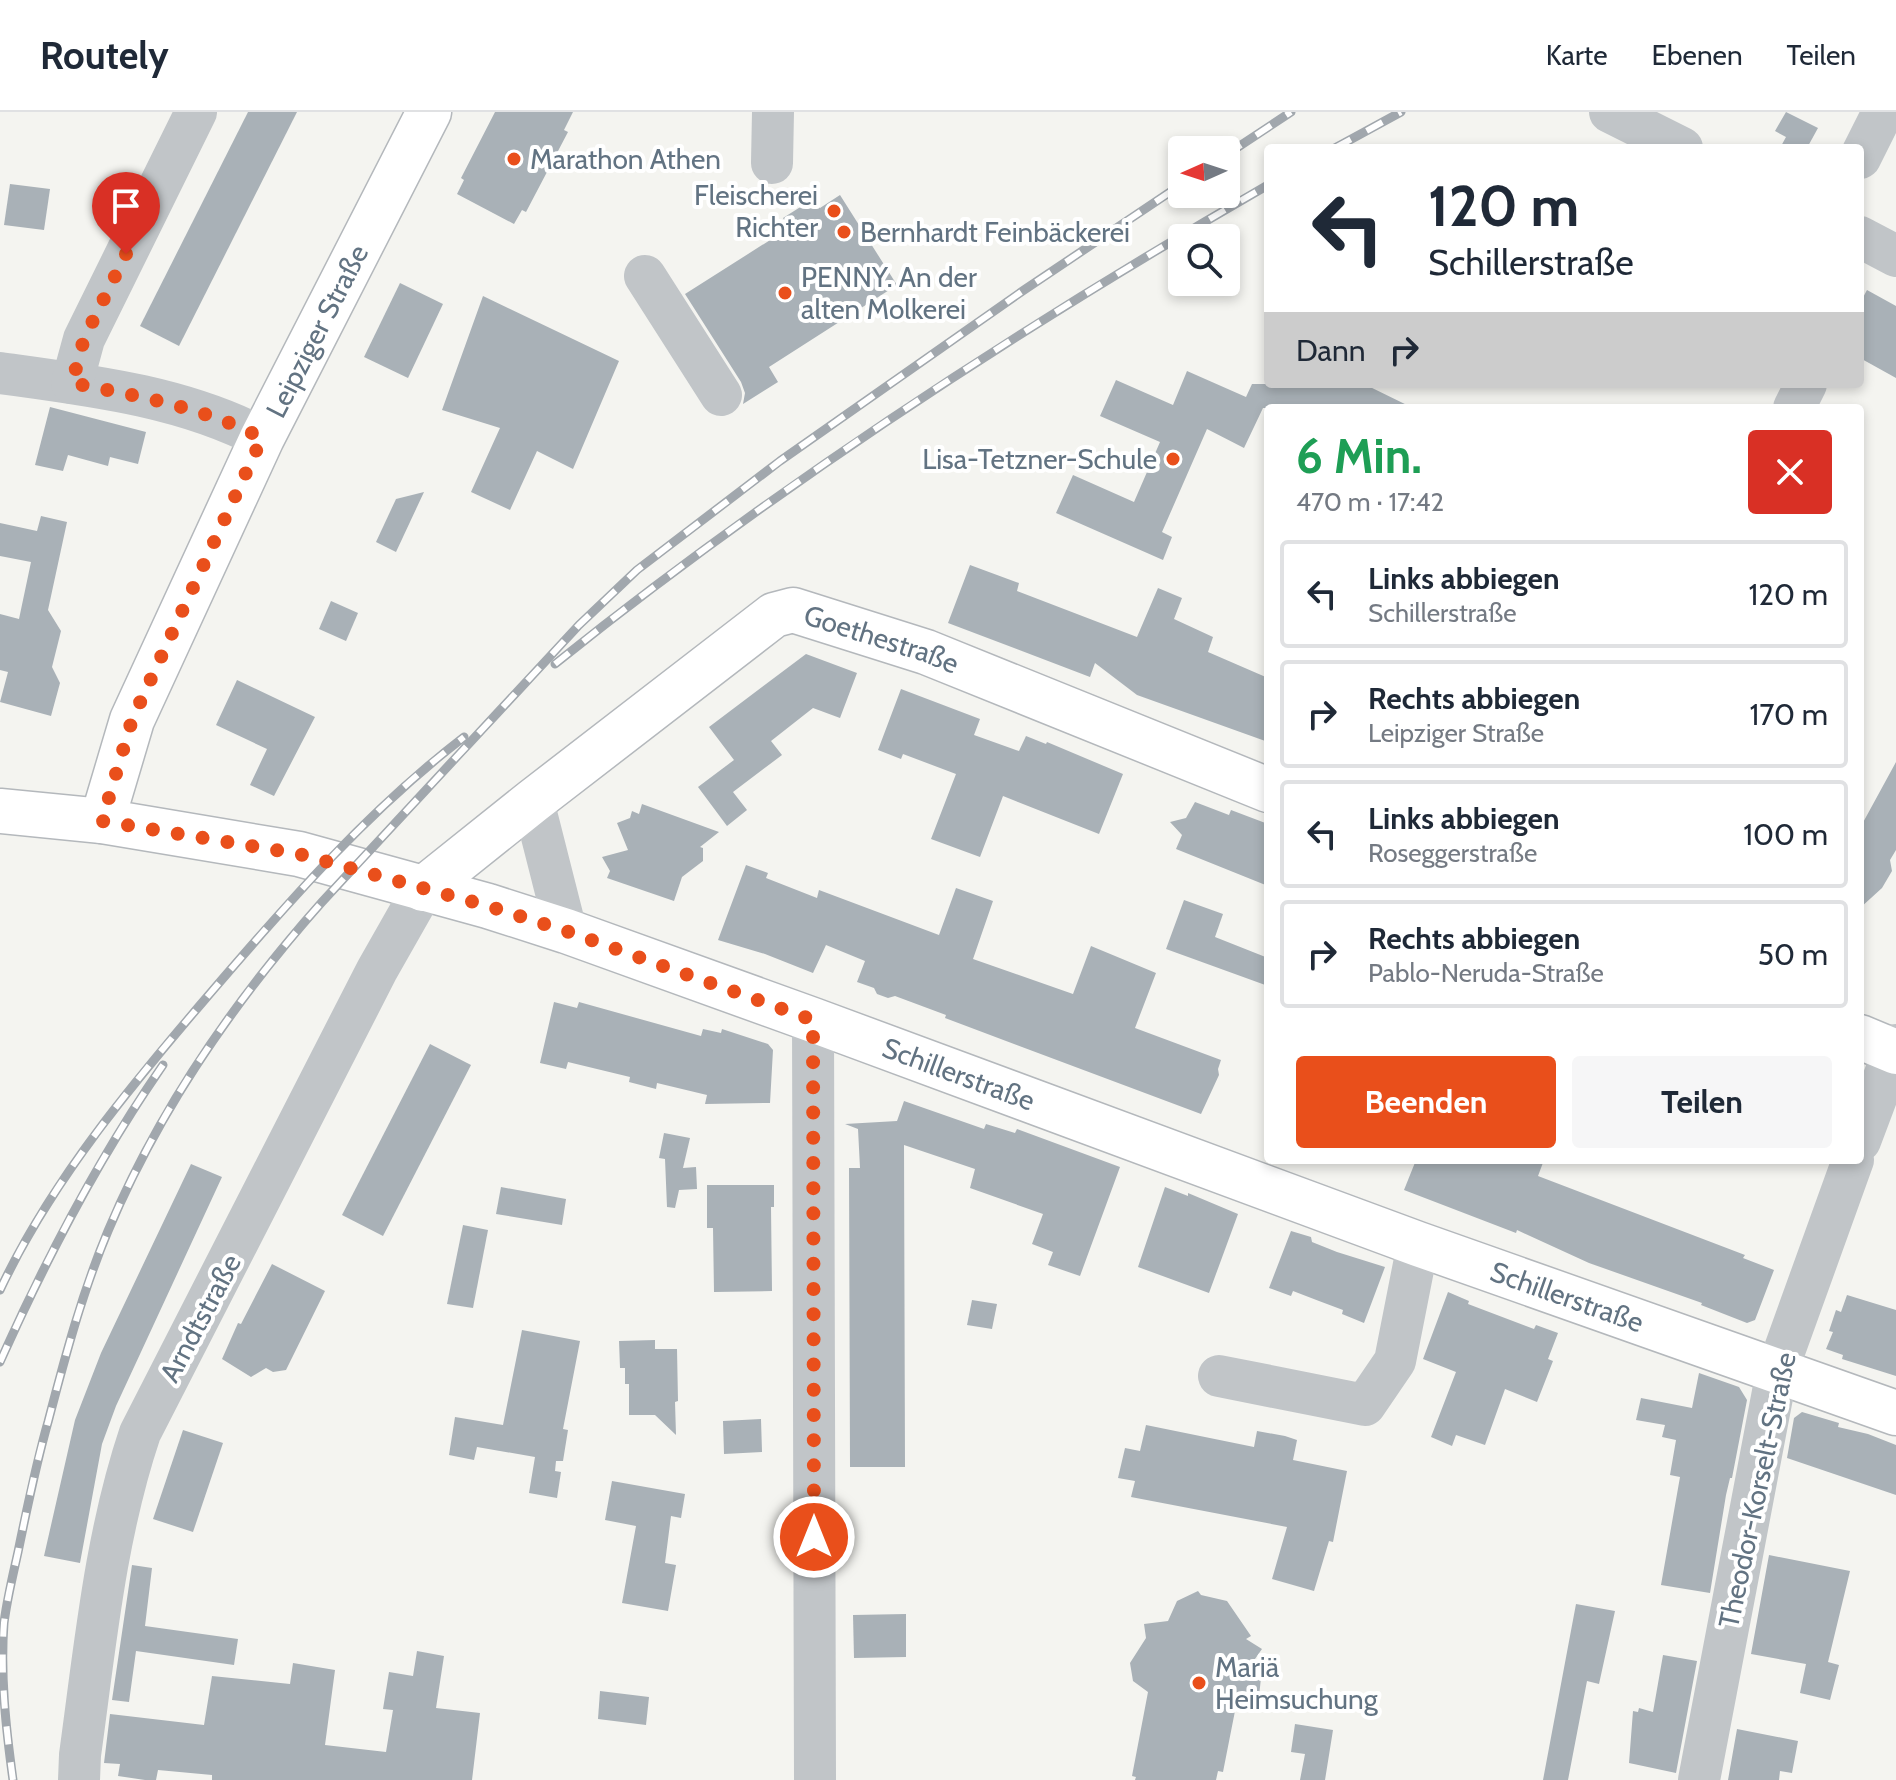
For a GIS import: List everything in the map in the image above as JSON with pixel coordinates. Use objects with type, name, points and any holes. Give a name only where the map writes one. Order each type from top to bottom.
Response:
[{"type":"main road","name":"Leipziger Straße","points":[[102,821],[132,720],[262,438],[429,112]]},
{"type":"main road","name":"Goethestraße","points":[[423,889],[774,615],[793,610],[926,652],[1264,788]]},
{"type":"main road","name":"Schillerstraße","points":[[0,811],[102,821],[299,854],[566,931],[1418,1244],[1896,1413]]},
{"type":"street","points":[[72,383],[84,339],[196,112]]},
{"type":"street","points":[[772,163],[773,112]]},
{"type":"street","points":[[1610,112],[1674,144]]},
{"type":"street","points":[[1864,150],[1883,112]]},
{"type":"street","points":[[645,276],[721,395]]},
{"type":"street","points":[[0,373],[157,400],[227,421],[262,438]]},
{"type":"street","points":[[533,801],[566,931]]},
{"type":"street","name":"Arndtstraße","points":[[79,1780],[108,1557],[122,1486],[140,1433],[377,970],[423,889]]},
{"type":"street","points":[[813,1020],[815,1780]]},
{"type":"street","points":[[1864,1126],[1886,1046]]},
{"type":"street","name":"Theodor-Korselt-Straße","points":[[1699,1780],[1777,1371],[1852,1164]]},
{"type":"street","points":[[1219,1376],[1365,1405],[1395,1361],[1418,1244]]},
{"type":"building","points":[[248,112],[297,112],[179,346],[140,326]]},
{"type":"building","points":[[495,112],[573,112],[564,130],[568,132],[526,212],[522,210],[514,224],[457,194],[464,180],[461,178]]},
{"type":"building","points":[[1786,112],[1818,128],[1809,144],[1782,144],[1786,137],[1775,131]]},
{"type":"building","points":[[10,184],[50,189],[44,230],[4,225]]},
{"type":"building","name":"PENNY. An der alten Molkerei","points":[[840,195],[897,285],[769,367],[778,382],[743,404],[745,393],[741,382],[685,294],[789,228],[783,218],[813,199],[820,208]]},
{"type":"building","points":[[400,283],[443,304],[408,378],[364,357]]},
{"type":"building","points":[[1867,290],[1896,306],[1896,378],[1864,360],[1864,296]]},
{"type":"building","points":[[483,296],[619,361],[573,469],[537,451],[510,510],[471,492],[500,428],[442,410]]},
{"type":"building","name":"Lisa-Tetzner-Schule","points":[[1187,371],[1246,397],[1252,384],[1264,384],[1264,388],[1372,388],[1405,404],[1264,404],[1244,448],[1207,429],[1162,532],[1172,537],[1163,560],[1056,513],[1073,475],[1134,502],[1160,442],[1100,416],[1116,380],[1173,405]]},
{"type":"building","points":[[50,407],[146,432],[138,464],[110,457],[108,466],[68,455],[63,471],[35,465]]},
{"type":"building","points":[[424,492],[396,552],[376,542],[396,499]]},
{"type":"building","points":[[41,516],[67,522],[48,610],[61,631],[52,667],[60,683],[51,716],[0,702],[8,672],[0,670],[0,614],[19,619],[31,562],[0,556],[0,523],[37,531]]},
{"type":"building","points":[[970,565],[1019,583],[1017,591],[1137,637],[1158,588],[1182,598],[1174,619],[1213,637],[1208,652],[1264,676],[1264,741],[1137,695],[1095,663],[1090,677],[948,623]]},
{"type":"building","points":[[331,601],[358,613],[346,641],[319,629]]},
{"type":"building","points":[[806,654],[857,673],[840,718],[813,708],[771,741],[782,755],[733,792],[747,810],[727,826],[698,787],[734,760],[709,727]]},
{"type":"building","points":[[237,680],[315,717],[274,796],[250,785],[267,749],[216,725]]},
{"type":"building","points":[[901,689],[980,719],[974,735],[1019,751],[1026,736],[1123,774],[1099,834],[1003,796],[980,857],[931,839],[956,774],[903,754],[901,759],[878,750]]},
{"type":"building","points":[[1896,762],[1896,850],[1890,860],[1892,871],[1882,888],[1864,904],[1864,821]]},
{"type":"building","points":[[1195,802],[1229,815],[1231,810],[1264,822],[1264,884],[1176,849],[1182,835],[1170,822],[1186,818]]},
{"type":"building","points":[[642,804],[719,832],[700,847],[703,848],[703,861],[682,877],[674,901],[607,878],[610,871],[602,857],[628,850],[617,823],[630,818],[632,811],[639,814]]},
{"type":"building","points":[[746,865],[768,873],[766,878],[817,898],[819,890],[939,935],[956,888],[993,901],[973,959],[1073,994],[1091,946],[1156,973],[1135,1028],[1221,1060],[1219,1075],[1201,1114],[945,1018],[946,1015],[895,996],[888,998],[877,994],[874,988],[857,982],[865,961],[826,945],[813,973],[718,940]]},
{"type":"building","points":[[1184,900],[1223,914],[1215,937],[1264,956],[1264,985],[1166,949]]},
{"type":"building","points":[[554,1002],[577,1008],[579,1002],[701,1036],[703,1029],[721,1033],[722,1029],[768,1044],[773,1050],[770,1103],[705,1104],[707,1095],[657,1083],[656,1089],[629,1082],[630,1077],[568,1062],[566,1069],[540,1063]]},
{"type":"building","points":[[430,1044],[471,1065],[383,1236],[342,1215]]},
{"type":"building","points":[[904,1101],[984,1129],[986,1124],[1015,1133],[1017,1129],[1120,1167],[1080,1276],[1048,1265],[1053,1252],[1032,1244],[1043,1214],[970,1188],[975,1169],[904,1145],[905,1467],[850,1467],[849,1168],[860,1168],[858,1129],[845,1124],[897,1121]]},
{"type":"building","points":[[664,1133],[690,1138],[683,1168],[696,1167],[697,1189],[679,1190],[675,1208],[667,1207],[665,1159],[659,1158]]},
{"type":"building","points":[[191,1164],[222,1177],[116,1406],[102,1444],[80,1563],[44,1556],[75,1420],[101,1353]]},
{"type":"building","points":[[1414,1164],[1542,1164],[1538,1176],[1745,1255],[1743,1258],[1774,1270],[1755,1320],[1747,1323],[1702,1303],[1589,1263],[1517,1230],[1516,1233],[1404,1190]]},
{"type":"building","points":[[707,1185],[774,1185],[774,1207],[771,1207],[772,1291],[714,1292],[713,1228],[707,1228]]},
{"type":"building","points":[[501,1187],[566,1199],[562,1225],[496,1214]]},
{"type":"building","points":[[1165,1187],[1238,1214],[1209,1293],[1138,1267]]},
{"type":"building","points":[[463,1225],[488,1230],[473,1308],[447,1304]]},
{"type":"building","points":[[1291,1231],[1311,1237],[1312,1242],[1337,1252],[1385,1267],[1364,1323],[1342,1314],[1343,1310],[1293,1291],[1291,1296],[1269,1288]]},
{"type":"building","points":[[272,1264],[325,1291],[286,1370],[273,1372],[266,1368],[251,1377],[222,1359],[238,1323],[241,1324]]},
{"type":"building","points":[[1448,1292],[1469,1301],[1468,1304],[1534,1329],[1536,1325],[1558,1333],[1548,1359],[1553,1361],[1537,1402],[1505,1389],[1485,1445],[1456,1435],[1452,1446],[1431,1437],[1456,1372],[1423,1359]]},
{"type":"building","points":[[1847,1295],[1896,1310],[1896,1376],[1842,1359],[1843,1355],[1826,1349],[1833,1332],[1829,1331],[1836,1310],[1841,1312]]},
{"type":"building","points":[[972,1300],[997,1304],[992,1329],[967,1325]]},
{"type":"building","points":[[522,1330],[580,1341],[563,1429],[568,1430],[563,1461],[556,1461],[555,1471],[561,1472],[557,1498],[529,1493],[535,1457],[477,1447],[474,1460],[449,1455],[455,1417],[503,1425]]},
{"type":"building","points":[[655,1340],[655,1349],[677,1349],[676,1435],[655,1415],[629,1415],[629,1384],[625,1384],[625,1368],[620,1368],[619,1341]]},
{"type":"building","points":[[1699,1373],[1739,1387],[1747,1400],[1726,1495],[1710,1593],[1661,1585],[1680,1477],[1670,1475],[1676,1440],[1662,1437],[1665,1425],[1636,1420],[1641,1398],[1692,1408]]},
{"type":"building","points":[[1802,1412],[1896,1445],[1896,1495],[1787,1458],[1794,1418]]},
{"type":"building","points":[[761,1419],[762,1452],[724,1454],[723,1421]]},
{"type":"building","points":[[1146,1425],[1254,1447],[1257,1431],[1285,1436],[1297,1440],[1293,1460],[1347,1471],[1333,1542],[1329,1541],[1314,1591],[1272,1579],[1287,1527],[1131,1497],[1135,1481],[1118,1478],[1125,1448],[1140,1451]]},
{"type":"building","points":[[183,1430],[223,1443],[193,1532],[153,1519]]},
{"type":"building","points":[[612,1481],[685,1494],[681,1518],[671,1516],[665,1563],[676,1565],[668,1611],[622,1603],[636,1526],[605,1520]]},
{"type":"building","points":[[1769,1555],[1850,1571],[1828,1662],[1839,1665],[1830,1700],[1800,1693],[1806,1664],[1751,1654]]},
{"type":"building","points":[[132,1565],[152,1568],[145,1626],[238,1639],[234,1665],[136,1651],[129,1702],[112,1700]]},
{"type":"building","name":"Mariä Heimsuchung","points":[[1198,1591],[1201,1595],[1227,1601],[1251,1636],[1246,1639],[1262,1649],[1243,1676],[1261,1678],[1259,1696],[1251,1709],[1235,1711],[1223,1772],[1218,1771],[1216,1780],[1135,1780],[1136,1777],[1132,1776],[1148,1692],[1133,1681],[1130,1663],[1146,1638],[1144,1624],[1168,1621],[1177,1601]]},
{"type":"building","points":[[1576,1604],[1615,1611],[1599,1684],[1587,1681],[1568,1780],[1543,1780]]},
{"type":"building","points":[[906,1614],[906,1657],[854,1658],[853,1615]]},
{"type":"building","points":[[417,1651],[444,1656],[436,1708],[480,1713],[472,1780],[212,1780],[212,1775],[158,1770],[156,1780],[145,1780],[118,1776],[120,1764],[104,1763],[110,1714],[204,1725],[212,1676],[290,1684],[293,1663],[335,1670],[325,1745],[386,1752],[393,1710],[383,1709],[389,1672],[413,1676]]},
{"type":"building","points":[[1663,1655],[1697,1661],[1676,1773],[1629,1763],[1633,1711],[1638,1712],[1639,1708],[1653,1712]]},
{"type":"building","points":[[600,1691],[649,1697],[646,1725],[598,1719]]},
{"type":"building","points":[[1295,1724],[1333,1730],[1325,1780],[1300,1780],[1305,1754],[1291,1752]]},
{"type":"building","points":[[1737,1729],[1798,1741],[1792,1773],[1780,1771],[1779,1780],[1728,1780]]},
{"type":"railway","points":[[1240,146],[1291,112]]},
{"type":"railway","points":[[1342,144],[1401,112]]},
{"type":"railway","points":[[555,664],[726,534],[902,411],[1083,295],[1264,187]]},
{"type":"railway","points":[[13,1780],[4,1702],[4,1623],[36,1470],[68,1349],[99,1254],[128,1186],[175,1099],[230,1017],[322,902],[579,625],[637,570],[780,461],[1168,193]]},
{"type":"railway","points":[[0,1290],[44,1209],[69,1171],[183,1025],[272,922],[363,825],[464,737]]},
{"type":"railway","points":[[0,1362],[74,1210],[163,1065]]},
{"type":"place","name":"Marathon Athen","points":[[514,159]]},
{"type":"place","name":"Fleischerei Richter","points":[[834,211]]},
{"type":"place","name":"Bernhardt Feinbäckerei","points":[[844,232]]},
{"type":"place","name":"PENNY. An der alten Molkerei","points":[[785,293]]},
{"type":"place","name":"Lisa-Tetzner-Schule","points":[[1173,459]]},
{"type":"place","name":"Mariä Heimsuchung","points":[[1199,1683]]},
{"type":"route","points":[[126,254],[84,339],[72,383],[157,400],[227,421],[262,438],[132,720],[102,821],[299,854],[488,906],[813,1020],[814,1537]]}]
